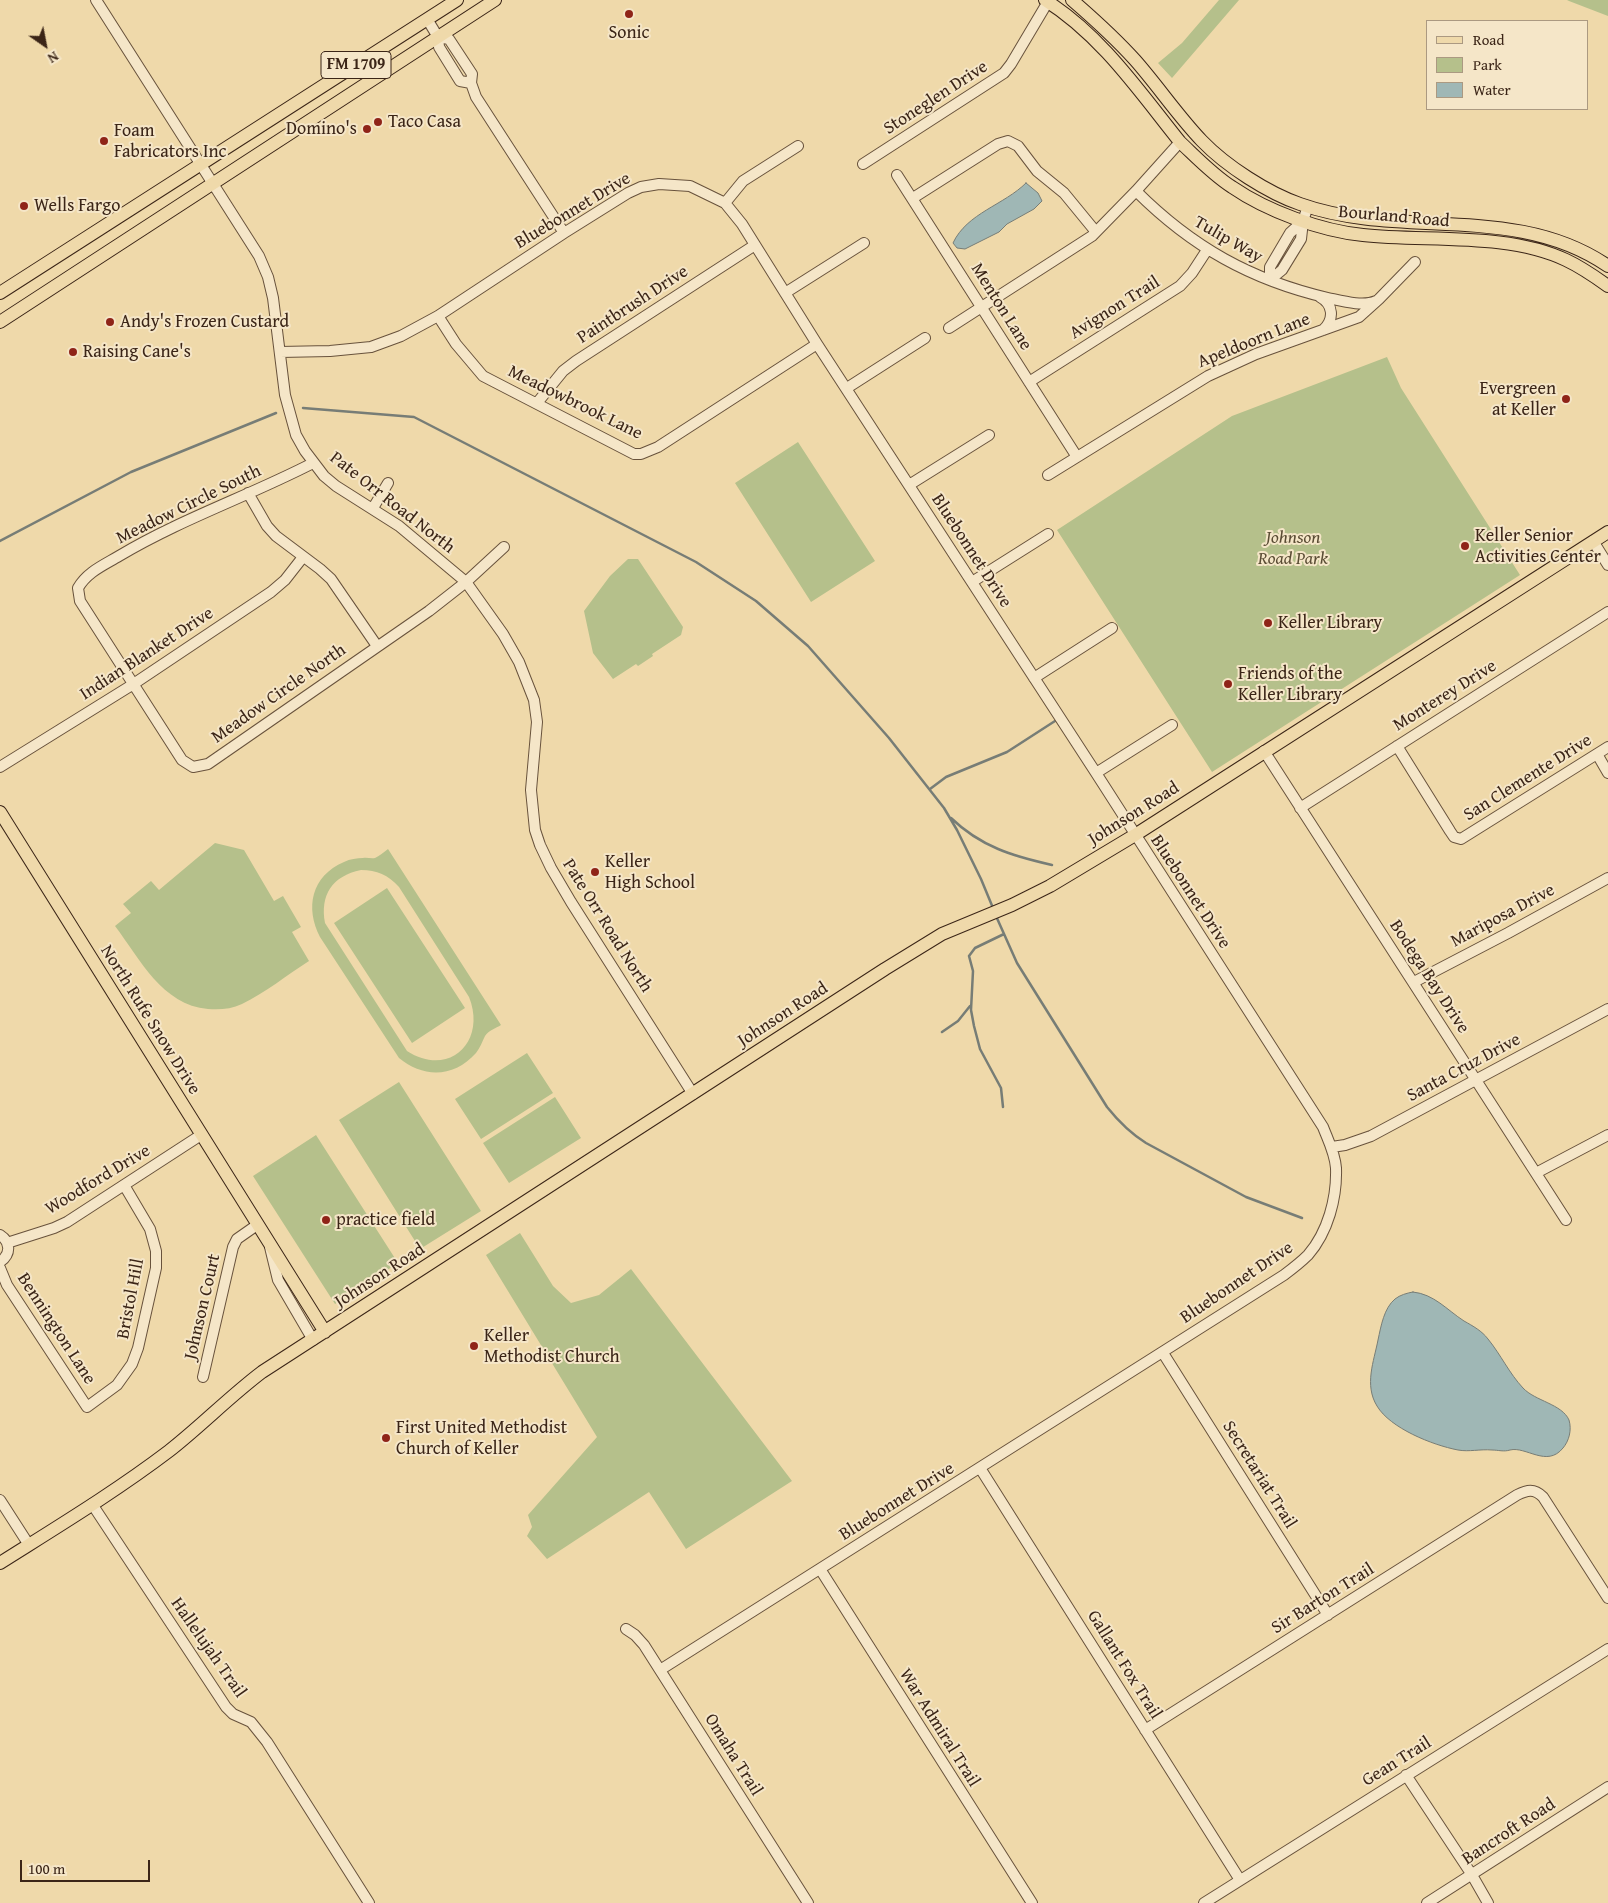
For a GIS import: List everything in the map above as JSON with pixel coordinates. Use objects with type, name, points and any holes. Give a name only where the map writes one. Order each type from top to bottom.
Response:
[{"type":"main road","name":"FM 1709","points":[[0,293],[457,0]]},
{"type":"main road","name":"FM 1709","points":[[1,319],[495,0]]},
{"type":"main road","name":"Bourland Road","points":[[1047,0],[1093,37],[1180,142],[1232,187],[1274,209],[1313,225],[1362,235],[1488,242],[1521,247],[1564,259],[1608,286]]},
{"type":"main road","name":"Bourland Road","points":[[1072,0],[1105,28],[1203,142],[1241,174],[1300,204],[1359,219],[1423,222],[1525,232],[1553,238],[1581,250],[1608,266]]},
{"type":"main road","name":"Johnson Road","points":[[0,1563],[92,1504],[174,1446],[242,1387],[324,1332],[934,939],[1050,886],[1134,835],[1608,532]]},
{"type":"main road","name":"North Rufe Snow Drive","points":[[0,812],[324,1332]]},
{"type":"street","name":"Pate Orr Road North","points":[[96,0],[252,244],[268,276],[277,319],[290,418],[296,435],[313,463],[336,486],[373,508],[398,526],[466,582],[503,634],[519,662],[534,700],[536,722],[530,790],[535,830],[545,856],[571,902],[693,1094]]},
{"type":"street","name":"Stoneglen Drive","points":[[863,164],[1004,74],[1047,0]]},
{"type":"street","points":[[427,19],[438,37],[449,39],[472,74],[471,84],[476,97],[564,233]]},
{"type":"street","points":[[913,198],[998,144],[1008,141],[1018,146],[1037,172],[1064,193],[1096,232]]},
{"type":"street","points":[[949,328],[1096,232],[1180,142]]},
{"type":"street","points":[[725,202],[743,181],[798,146]]},
{"type":"street","name":"Menton Lane","points":[[897,175],[1077,457]]},
{"type":"street","name":"Bluebonnet Drive","points":[[280,352],[330,351],[371,346],[401,336],[438,316],[564,233],[628,193],[641,187],[659,184],[690,186],[725,202],[755,245],[817,344],[1096,773],[1323,1127],[1332,1147],[1336,1167],[1335,1191],[1326,1225],[1308,1254],[1284,1275],[660,1670]]},
{"type":"street","name":"Tulip Way","points":[[1136,191],[1167,221],[1207,250],[1240,268],[1326,301],[1332,312],[1329,324],[1319,332]]},
{"type":"street","points":[[1270,280],[1282,270],[1301,239],[1303,221],[1308,206]]},
{"type":"street","points":[[785,293],[864,243]]},
{"type":"street","name":"Paintbrush Drive","points":[[537,403],[563,371],[576,361],[755,245]]},
{"type":"street","name":"Avignon Trail","points":[[1029,382],[1180,286],[1192,273],[1207,250]]},
{"type":"street","name":"Apeldoorn Lane","points":[[1048,475],[1208,376],[1256,354],[1359,317],[1380,299],[1415,262]]},
{"type":"street","name":"Tulip Way","points":[[1316,296],[1366,303],[1380,299]]},
{"type":"street","name":"Meadowbrook Lane","points":[[438,316],[456,344],[484,376],[634,454],[641,454],[658,447],[817,344]]},
{"type":"street","points":[[847,388],[925,338]]},
{"type":"street","points":[[909,485],[988,434]]},
{"type":"street","name":"Meadow Circle South","points":[[132,685],[80,601],[78,588],[82,581],[98,568],[149,538],[313,463]]},
{"type":"street","points":[[373,508],[388,483]]},
{"type":"street","points":[[248,494],[267,526],[276,536],[320,569],[330,579],[377,646]]},
{"type":"street","points":[[972,582],[1048,534]]},
{"type":"street","points":[[1594,541],[1608,565]]},
{"type":"street","name":"Meadow Circle North","points":[[132,685],[182,760],[192,767],[208,764],[429,611],[466,582],[504,547]]},
{"type":"street","name":"Indian Blanket Drive","points":[[0,767],[132,685],[271,592],[285,580],[303,557]]},
{"type":"street","name":"Monterey Drive","points":[[1300,808],[1608,612]]},
{"type":"street","points":[[1034,678],[1112,628]]},
{"type":"street","points":[[1096,773],[1172,725]]},
{"type":"street","name":"San Clemente Drive","points":[[1397,746],[1454,837],[1461,839],[1608,747]]},
{"type":"street","name":"Bodega Bay Drive","points":[[1264,751],[1566,1220]]},
{"type":"street","points":[[1597,754],[1608,773]]},
{"type":"street","name":"Mariposa Drive","points":[[1414,982],[1608,878]]},
{"type":"street","name":"Santa Cruz Drive","points":[[1332,1147],[1345,1145],[1372,1136],[1608,1009]]},
{"type":"street","name":"Woodford Drive","points":[[7,1243],[67,1222],[201,1135]]},
{"type":"street","points":[[1536,1174],[1608,1135]]},
{"type":"street","name":"Bristol Hill","points":[[87,1407],[117,1385],[132,1364],[138,1348],[156,1268],[156,1250],[150,1229],[124,1185]]},
{"type":"street","name":"Johnson Court","points":[[203,1377],[233,1247],[237,1239],[257,1225]]},
{"type":"street","points":[[0,1234],[7,1243],[8,1253],[0,1262]]},
{"type":"street","name":"North Rufe Snow Drive","points":[[270,1246],[278,1280],[313,1340]]},
{"type":"street","name":"Bennington Lane","points":[[0,1268],[7,1285],[87,1407]]},
{"type":"street","name":"Secretariat Trail","points":[[1163,1353],[1328,1615]]},
{"type":"street","name":"Gallant Fox Trail","points":[[980,1468],[1240,1880]]},
{"type":"street","name":"Sir Barton Trail","points":[[1146,1730],[1527,1490],[1538,1491],[1544,1497],[1608,1598]]},
{"type":"street","points":[[0,1500],[29,1545]]},
{"type":"street","name":"Hallelujah Trail","points":[[92,1504],[226,1707],[233,1714],[251,1722],[267,1742],[369,1903]]},
{"type":"street","name":"War Admiral Trail","points":[[820,1570],[1032,1903]]},
{"type":"street","name":"Omaha Trail","points":[[626,1629],[641,1641],[808,1903]]},
{"type":"street","name":"Gean Trail","points":[[1204,1903],[1608,1649]]},
{"type":"street","points":[[1406,1775],[1472,1875],[1488,1903]]},
{"type":"street","name":"Bancroft Road","points":[[1427,1903],[1608,1787]]},
{"type":"green space","points":[[1219,0],[1239,0],[1172,78],[1158,63],[1182,43]]},
{"type":"green space","points":[[1567,0],[1608,0],[1608,16],[1569,1]]},
{"type":"green space","name":"Johnson Road Park","points":[[1387,357],[1401,388],[1520,575],[1212,772],[1057,530],[1232,416]]},
{"type":"green space","points":[[798,442],[875,561],[811,602],[735,483]]},
{"type":"green space","points":[[628,559],[638,559],[683,627],[681,635],[652,654],[653,656],[638,666],[636,664],[613,679],[593,653],[584,611],[610,576]]},
{"type":"green space","points":[[215,843],[244,850],[274,901],[283,896],[301,927],[292,932],[309,961],[251,1000],[225,1009],[208,1009],[192,1006],[165,990],[143,966],[115,926],[131,913],[123,904],[151,881],[159,890]]},
{"type":"green space","points":[[388,849],[501,1025],[486,1034],[477,1051],[467,1061],[448,1071],[428,1072],[408,1065],[399,1058],[320,937],[315,926],[312,904],[318,884],[324,876],[333,868],[346,861],[358,858],[375,858]],"holes":[[[361,870],[382,874],[399,887],[469,997],[473,1013],[473,1028],[468,1041],[461,1051],[450,1058],[437,1060],[422,1058],[407,1051],[325,923],[324,904],[330,888],[342,877]]]},
{"type":"green space","points":[[387,888],[465,1008],[412,1043],[334,923]]},
{"type":"green space","points":[[527,1053],[553,1093],[481,1139],[455,1099]]},
{"type":"green space","name":"practice field","points":[[399,1082],[481,1211],[420,1249],[339,1120]]},
{"type":"green space","points":[[555,1097],[581,1138],[509,1183],[483,1143]]},
{"type":"green space","name":"practice field","points":[[316,1135],[398,1263],[335,1304],[253,1176]]},
{"type":"green space","points":[[520,1233],[553,1286],[571,1303],[599,1295],[631,1269],[792,1481],[686,1549],[649,1492],[547,1559],[527,1536],[532,1527],[528,1515],[597,1437],[486,1255]]},
{"type":"water","points":[[1026,183],[1038,193],[1042,201],[1034,209],[1007,224],[999,232],[965,249],[957,248],[953,243],[967,224]]},
{"type":"water","points":[[1413,1292],[1421,1293],[1434,1299],[1480,1331],[1493,1345],[1523,1388],[1534,1396],[1555,1406],[1566,1415],[1570,1424],[1570,1431],[1567,1442],[1557,1454],[1543,1456],[1516,1450],[1466,1451],[1448,1448],[1424,1440],[1401,1428],[1383,1414],[1373,1398],[1371,1390],[1372,1365],[1380,1329],[1391,1303],[1399,1296]]},
{"type":"waterway","points":[[303,408],[414,417],[696,562],[756,601],[808,646],[889,738],[944,808],[957,830],[993,908]]},
{"type":"waterway","points":[[0,541],[131,472],[276,413]]},
{"type":"waterway","points":[[930,789],[946,777],[1007,752],[1055,721]]},
{"type":"waterway","points":[[951,818],[974,836],[998,849],[1052,865]]},
{"type":"waterway","points":[[996,916],[1017,963],[1107,1107],[1120,1122],[1146,1143],[1246,1197],[1302,1218]]},
{"type":"waterway","points":[[1003,1107],[1001,1088],[980,1049],[974,1026],[971,1010],[973,971],[969,956],[975,948],[1004,934]]},
{"type":"waterway","points":[[942,1032],[958,1021],[970,1006]]},
{"type":"place","name":"Sonic","points":[[629,14]]},
{"type":"place","name":"Taco Casa","points":[[378,122]]},
{"type":"place","name":"Domino's","points":[[367,129]]},
{"type":"place","name":"Foam Fabricators Inc","points":[[104,141]]},
{"type":"place","name":"Wells Fargo","points":[[24,206]]},
{"type":"place","name":"Andy's Frozen Custard","points":[[110,322]]},
{"type":"place","name":"Raising Cane's","points":[[73,352]]},
{"type":"place","name":"Evergreen at Keller","points":[[1566,399]]},
{"type":"place","name":"Keller Senior Activities Center","points":[[1465,546]]},
{"type":"place","name":"Keller Library","points":[[1268,623]]},
{"type":"place","name":"Friends of the Keller Library","points":[[1228,684]]},
{"type":"place","name":"Keller High School","points":[[595,872]]},
{"type":"place","name":"practice field","points":[[326,1220]]},
{"type":"place","name":"Keller Methodist Church","points":[[474,1346]]},
{"type":"place","name":"First United Methodist Church of Keller","points":[[386,1438]]}]
